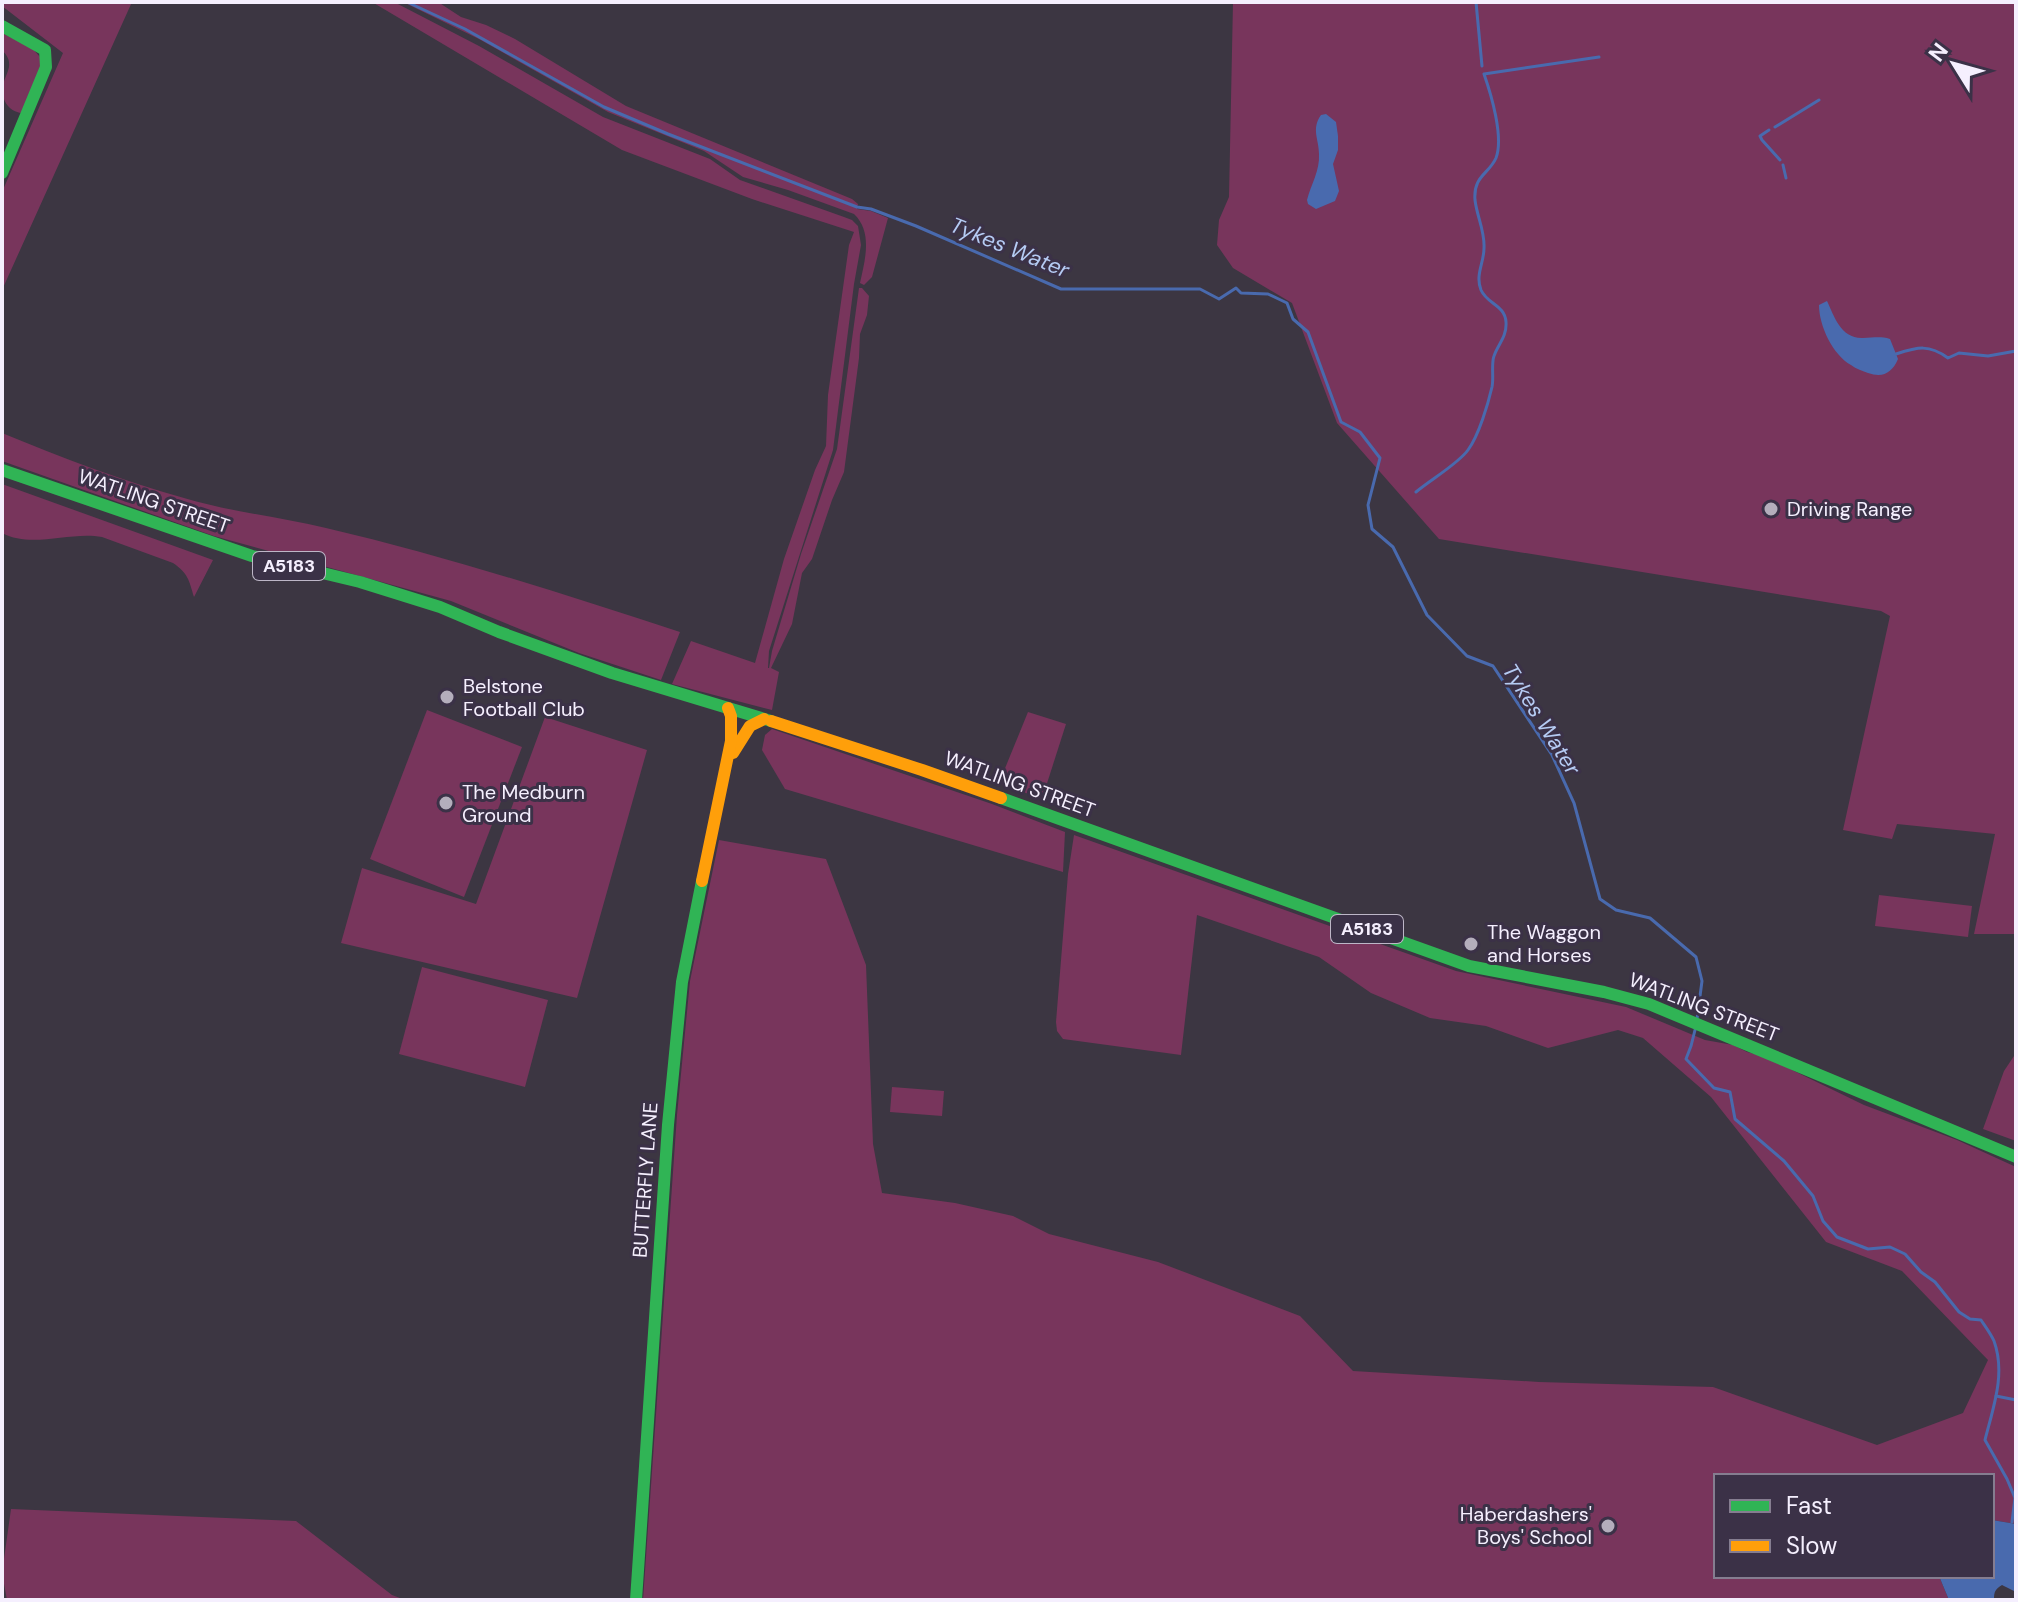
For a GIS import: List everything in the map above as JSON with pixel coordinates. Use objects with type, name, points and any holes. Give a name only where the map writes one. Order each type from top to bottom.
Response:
[{"type":"main road","points":[[2,26],[45,50],[46,67],[2,173]]},
{"type":"main road","name":"WATLING STREET","points":[[2,470],[252,556],[360,582],[440,607],[587,665],[922,770],[1469,966],[1615,994],[1670,1012],[2016,1157]]},
{"type":"main road","name":"BUTTERFLY LANE","points":[[636,1600],[668,1125],[682,982],[727,767],[732,726],[728,708]]},
{"type":"main road","points":[[732,726],[746,730],[764,719]]},
{"type":"main road","name":"BUTTERFLY LANE","points":[[727,767],[746,730]]},
{"type":"shaded area","points":[[2,2],[132,2],[2,290],[2,192],[63,53],[2,6]]},
{"type":"shaded area","points":[[372,2],[394,2],[479,46],[603,117],[710,159],[740,180],[852,220],[858,226],[861,245],[833,450],[769,651],[768,668],[801,554],[837,449],[859,288],[862,288],[869,296],[867,315],[860,334],[844,472],[812,559],[802,573],[792,624],[771,668],[779,672],[772,710],[672,684],[691,641],[755,663],[784,559],[826,446],[828,395],[849,245],[854,232],[752,199],[622,150]]},
{"type":"shaded area","points":[[403,2],[438,2],[461,17],[515,39],[626,106],[852,199],[858,204],[857,209],[888,218],[872,277],[864,285],[860,283],[866,238],[854,214],[743,177],[704,151],[608,112],[479,39]]},
{"type":"shaded area","points":[[1233,2],[2016,2],[2016,934],[1974,934],[1995,834],[1897,824],[1892,839],[1843,830],[1890,616],[1881,611],[1439,539],[1337,423],[1292,303],[1233,268],[1217,245],[1219,220],[1229,197]]},
{"type":"shaded area","points":[[2,33],[32,48],[40,57],[40,70],[22,113],[9,107],[4,100],[3,85],[9,64],[2,50]]},
{"type":"shaded area","points":[[2,433],[161,491],[416,551],[680,632],[661,680],[579,653],[451,601],[214,536],[2,461]]},
{"type":"shaded area","points":[[2,484],[213,560],[194,597],[187,577],[173,563],[102,537],[14,538],[2,533]]},
{"type":"shaded area","name":"The Medburn Ground","points":[[427,710],[522,747],[464,897],[370,859]]},
{"type":"shaded area","points":[[1028,712],[1066,724],[1042,799],[999,783]]},
{"type":"shaded area","points":[[545,717],[647,750],[577,998],[341,943],[362,868],[476,904]]},
{"type":"shaded area","points":[[772,729],[1065,832],[1063,872],[785,789],[762,750],[765,735]]},
{"type":"shaded area","points":[[1074,835],[1456,971],[1626,1007],[1705,1040],[1733,1045],[1774,1059],[1864,1105],[1957,1140],[2016,1167],[2016,1524],[1994,1520],[1994,1474],[1714,1474],[1714,1578],[1940,1578],[1949,1600],[643,1600],[677,1115],[690,981],[719,840],[826,859],[866,965],[873,1144],[882,1193],[955,1203],[1013,1216],[1049,1234],[1158,1262],[1300,1316],[1353,1371],[1539,1382],[1713,1387],[1877,1445],[1963,1413],[1988,1360],[1902,1271],[1826,1242],[1711,1097],[1643,1038],[1618,1030],[1548,1048],[1486,1026],[1430,1018],[1371,993],[1319,957],[1197,915],[1181,1055],[1063,1039],[1057,1031],[1056,1022]]},
{"type":"shaded area","points":[[1879,895],[1972,906],[1968,937],[1875,926]]},
{"type":"shaded area","points":[[422,967],[548,1000],[525,1087],[399,1054]]},
{"type":"shaded area","points":[[2016,1053],[2016,1141],[1983,1129],[2004,1071]]},
{"type":"shaded area","points":[[892,1087],[944,1091],[942,1116],[890,1112]]},
{"type":"shaded area","points":[[11,1509],[296,1521],[392,1595],[405,1600],[7,1600],[2,1573]]},
{"type":"water","points":[[1326,114],[1336,122],[1338,150],[1333,164],[1339,191],[1335,201],[1316,209],[1307,200],[1319,160],[1316,125],[1321,115]]},
{"type":"water","points":[[1827,301],[1839,326],[1849,335],[1890,339],[1898,359],[1890,371],[1878,375],[1868,373],[1838,354],[1821,322],[1819,305]]},
{"type":"water","points":[[1994,1520],[2016,1524],[2016,1592],[2002,1585],[1995,1591],[1994,1600],[1949,1600],[1940,1578],[1994,1578]]},
{"type":"waterway","name":"Tykes Water","points":[[407,2],[465,29],[604,107],[857,207],[916,226],[1061,289],[1200,289],[1219,299],[1236,288],[1241,293],[1268,294],[1287,303],[1293,319],[1308,332],[1341,422],[1360,432],[1380,458],[1368,505],[1372,529],[1393,547],[1427,615],[1467,656],[1493,666],[1552,755],[1574,803],[1600,899],[1616,910],[1650,918],[1696,957],[1702,981],[1697,1019]]},
{"type":"waterway","points":[[1476,2],[1482,66]]},
{"type":"waterway","points":[[1416,492],[1458,461],[1472,444],[1488,402],[1493,383],[1493,359],[1506,327],[1503,312],[1484,295],[1479,279],[1484,242],[1475,192],[1479,180],[1496,158],[1498,149],[1496,116],[1484,74],[1599,57]]},
{"type":"waterway","points":[[1775,127],[1819,100]]},
{"type":"waterway","points":[[1769,130],[1760,136],[1780,160]]},
{"type":"waterway","points":[[1783,165],[1786,178]]},
{"type":"waterway","points":[[1896,354],[1923,348],[1935,350],[1948,358],[1959,353],[1988,356],[2016,351]]},
{"type":"waterway","name":"Tykes Water","points":[[1695,1030],[1686,1059],[1714,1088],[1730,1092],[1735,1119],[1784,1161],[1813,1196],[1823,1221],[1837,1237],[1868,1249],[1890,1247],[1905,1254],[1935,1282],[1959,1312],[1970,1319],[1981,1320],[1988,1330],[1997,1353],[1999,1378],[1985,1440],[2015,1498],[2012,1522]]},
{"type":"waterway","points":[[1996,1396],[2016,1400]]},
{"type":"traffic: fast","points":[[2,26],[45,50],[46,67],[2,173]]},
{"type":"traffic: fast","points":[[2,470],[252,556],[360,582],[440,607],[612,673],[771,721]]},
{"type":"traffic: fast","points":[[1001,798],[1469,966],[1604,992],[1649,1004],[2016,1157]]},
{"type":"traffic: fast","points":[[636,1600],[668,1125],[682,982],[702,881]]},
{"type":"traffic: slow","points":[[702,881],[731,741],[728,708]]},
{"type":"traffic: slow","points":[[733,753],[750,726],[764,719]]},
{"type":"traffic: slow","points":[[771,721],[1001,798]]},
{"type":"place","name":"Driving Range","points":[[1771,509]]},
{"type":"place","name":"Belstone Football Club","points":[[447,697]]},
{"type":"place","name":"The Medburn Ground","points":[[446,803]]},
{"type":"place","name":"The Waggon and Horses","points":[[1471,944]]},
{"type":"place","name":"Haberdashers' Boys' School","points":[[1608,1526]]}]
